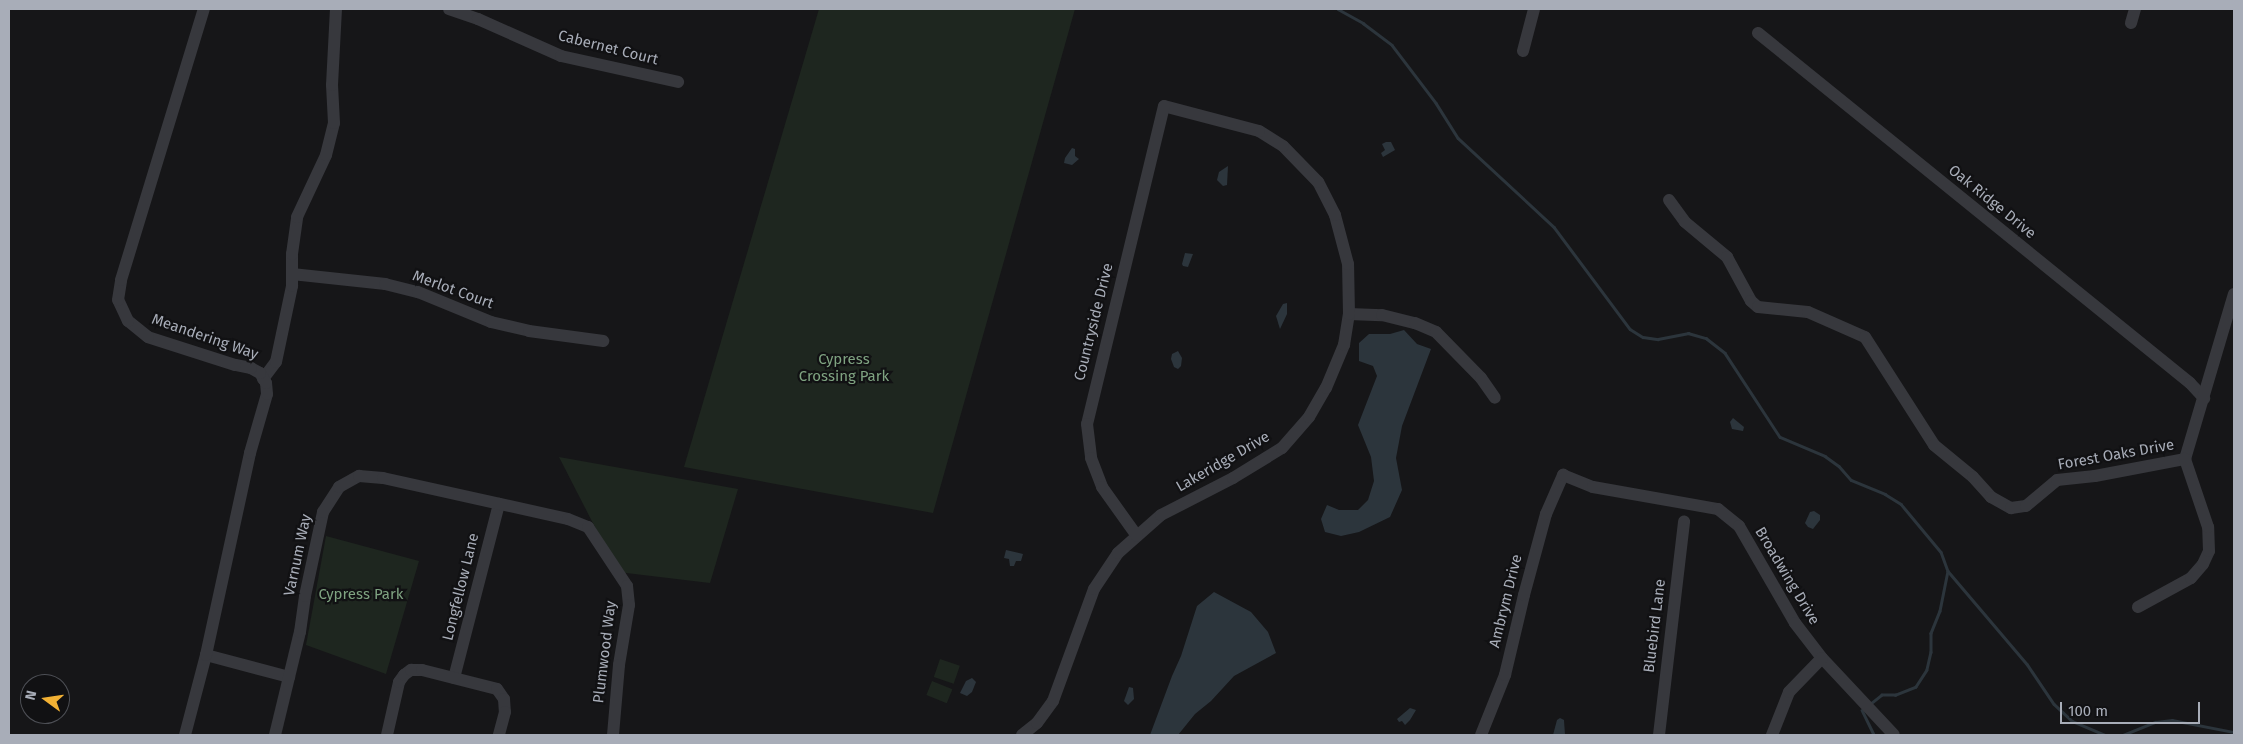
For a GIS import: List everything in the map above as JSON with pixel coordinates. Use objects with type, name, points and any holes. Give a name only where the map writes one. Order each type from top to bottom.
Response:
[{"type":"street","name":"Meandering Way","points":[[185,735],[206,655],[250,453],[267,394],[264,379],[257,370],[235,365],[148,337],[128,321],[118,300],[121,280],[204,9]]},
{"type":"street","points":[[264,379],[276,362],[292,286],[292,254],[297,217],[326,155],[334,123],[332,85],[336,9]]},
{"type":"street","name":"Cabernet Court","points":[[449,9],[478,18],[561,56],[678,82]]},
{"type":"street","points":[[1523,51],[1534,9]]},
{"type":"street","points":[[2132,23],[2135,9]]},
{"type":"street","name":"Oak Ridge Drive","points":[[1758,33],[2190,384],[2204,398]]},
{"type":"street","name":"Lakeridge Drive","points":[[1022,735],[1037,723],[1053,701],[1094,589],[1118,553],[1161,515],[1233,478],[1282,448],[1307,420],[1326,388],[1344,345],[1349,314],[1348,264],[1335,215],[1318,182],[1283,146],[1259,131],[1164,106]]},
{"type":"street","name":"Countryside Drive","points":[[1137,536],[1102,487],[1091,458],[1087,424],[1164,106]]},
{"type":"street","name":"Forest Oaks Drive","points":[[1669,200],[1685,222],[1727,257],[1751,301],[1758,307],[1808,312],[1865,337],[1934,444],[1974,477],[1991,497],[2011,508],[2026,506],[2057,480],[2095,476],[2185,459],[2234,294]]},
{"type":"street","name":"Merlot Court","points":[[292,274],[385,284],[418,292],[491,322],[529,331],[603,341]]},
{"type":"street","points":[[1349,314],[1382,315],[1414,323],[1436,332],[1481,378],[1495,398]]},
{"type":"street","points":[[2138,607],[2191,578],[2203,564],[2209,551],[2208,527],[2185,459]]},
{"type":"street","name":"Broadwing Drive","points":[[1563,475],[1593,487],[1718,509],[1739,526],[1795,624],[1822,658],[1894,735]]},
{"type":"street","name":"Ambrym Drive","points":[[1481,735],[1505,674],[1546,514],[1563,475]]},
{"type":"street","name":"Varnum Way","points":[[275,735],[300,632],[305,596],[323,512],[339,487],[359,476],[383,478],[499,504]]},
{"type":"street","name":"Longfellow Lane","points":[[454,678],[499,504]]},
{"type":"street","name":"Plumwood Way","points":[[499,504],[568,519],[588,526],[627,586],[629,605],[619,665],[613,735]]},
{"type":"street","name":"Bluebird Lane","points":[[1659,735],[1684,521]]},
{"type":"street","points":[[206,655],[289,677]]},
{"type":"street","points":[[1772,735],[1789,692],[1822,658]]},
{"type":"street","points":[[387,735],[400,682],[404,674],[411,670],[422,670],[498,689],[504,699],[505,712],[499,735]]},
{"type":"green space","name":"Cypress Crossing Park","points":[[819,9],[1075,9],[933,513],[684,467]]},
{"type":"green space","points":[[559,457],[738,489],[710,583],[618,572]]},
{"type":"green space","name":"Cypress Park","points":[[326,536],[419,561],[386,674],[306,645]]},
{"type":"green space","points":[[940,659],[960,666],[954,684],[934,677]]},
{"type":"green space","points":[[932,681],[952,689],[947,703],[926,695]]},
{"type":"shaded area","points":[[1391,142],[1395,150],[1383,157],[1381,153],[1385,150],[1382,144]]},
{"type":"shaded area","points":[[1072,148],[1075,149],[1075,156],[1079,159],[1072,165],[1064,163],[1065,158]]},
{"type":"shaded area","points":[[1228,166],[1227,185],[1223,186],[1217,180],[1219,172]]},
{"type":"shaded area","points":[[1185,253],[1193,254],[1188,267],[1182,264]]},
{"type":"shaded area","points":[[1287,303],[1287,314],[1280,329],[1276,316],[1283,304]]},
{"type":"shaded area","points":[[1404,330],[1417,344],[1431,349],[1402,426],[1396,458],[1402,490],[1390,517],[1359,532],[1341,536],[1325,532],[1321,519],[1327,505],[1339,510],[1358,510],[1368,500],[1374,481],[1371,457],[1358,425],[1377,376],[1373,366],[1359,361],[1359,343],[1369,334],[1390,334]]},
{"type":"shaded area","points":[[1178,351],[1182,358],[1181,366],[1178,369],[1174,367],[1171,359],[1172,354]]},
{"type":"shaded area","points":[[1733,418],[1744,427],[1743,431],[1732,429],[1730,422]]},
{"type":"shaded area","points":[[1814,511],[1820,515],[1820,520],[1813,529],[1805,523],[1810,512]]},
{"type":"shaded area","points":[[1006,550],[1023,554],[1021,561],[1016,561],[1014,566],[1010,566],[1009,559],[1004,558]]},
{"type":"shaded area","points":[[1214,592],[1251,612],[1268,632],[1276,653],[1234,676],[1211,701],[1195,714],[1178,735],[1150,735],[1181,656],[1197,606]]},
{"type":"shaded area","points":[[972,678],[976,682],[972,692],[967,696],[960,693],[966,681]]},
{"type":"shaded area","points":[[1129,687],[1133,688],[1134,699],[1128,705],[1124,701]]},
{"type":"shaded area","points":[[1410,708],[1416,710],[1410,720],[1405,725],[1402,721],[1399,722],[1397,719]]},
{"type":"shaded area","points":[[1560,718],[1564,720],[1565,735],[1553,735],[1557,720]]},
{"type":"waterway","points":[[1338,9],[1363,23],[1392,45],[1436,103],[1458,138],[1554,227],[1630,329],[1643,337],[1658,339],[1688,333],[1706,338],[1725,353],[1780,437],[1825,456],[1839,466],[1851,480],[1885,494],[1901,504],[1941,552],[1948,571],[1940,611],[1931,633],[1931,652],[1927,670],[1916,687],[1896,695],[1882,695],[1871,704]]},
{"type":"waterway","points":[[1948,571],[2027,664],[2054,704],[2072,721],[2105,735]]},
{"type":"waterway","points":[[1862,710],[1874,735]]},
{"type":"waterway","points":[[2123,735],[2156,722],[2172,720],[2234,732]]}]
